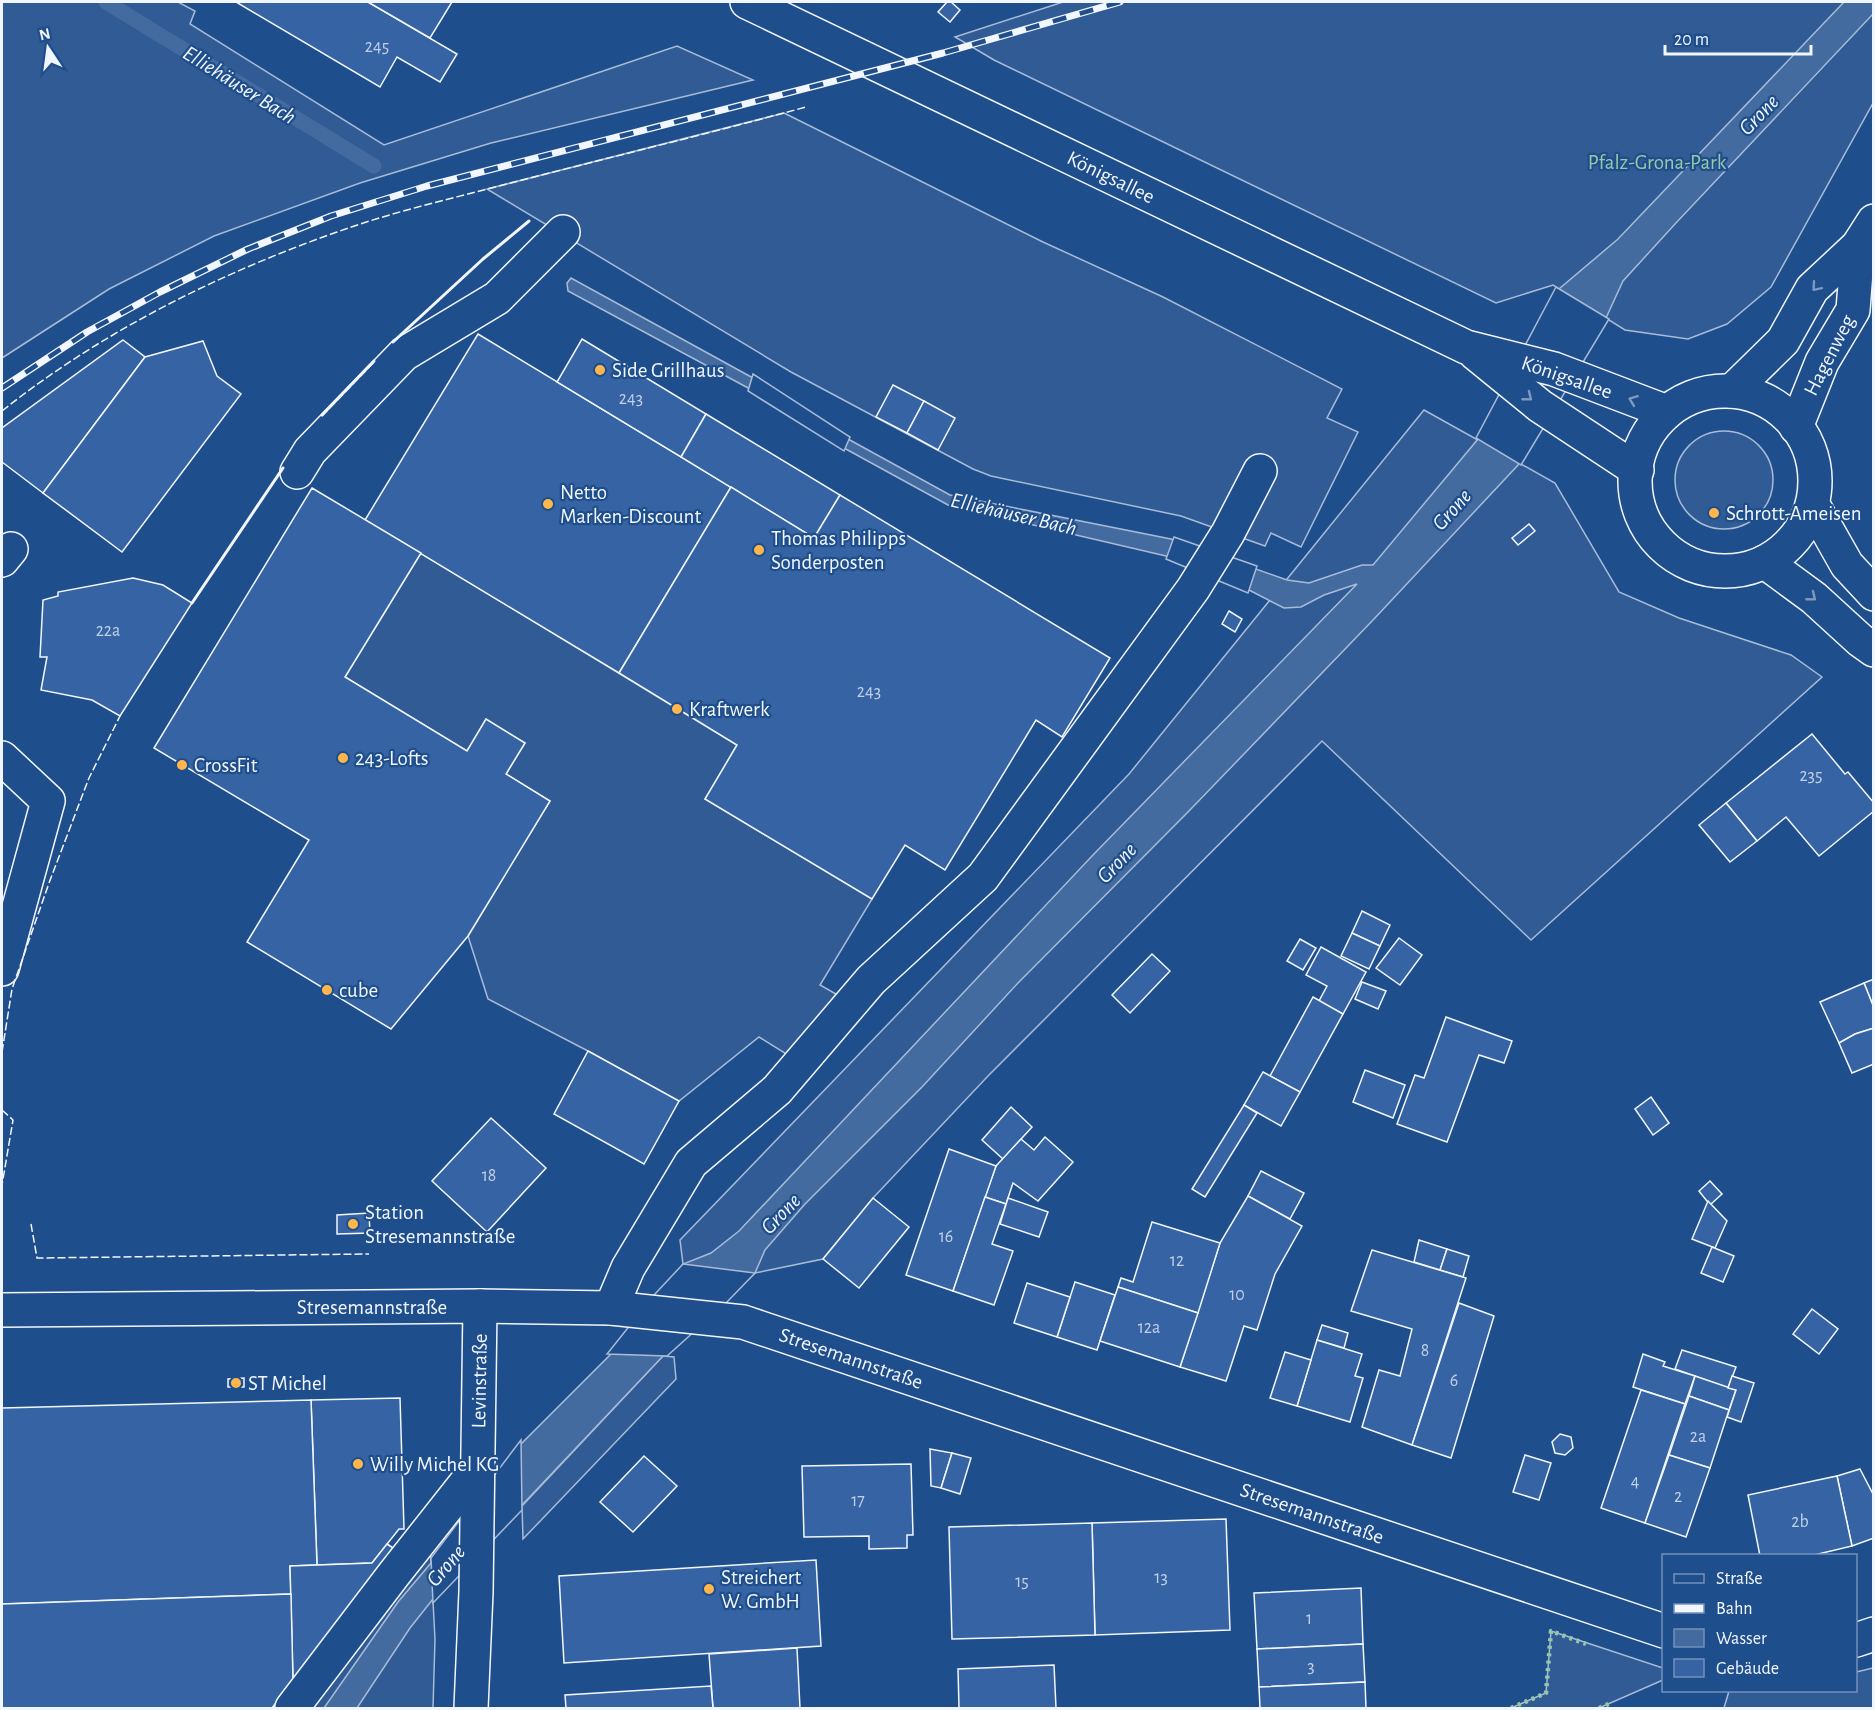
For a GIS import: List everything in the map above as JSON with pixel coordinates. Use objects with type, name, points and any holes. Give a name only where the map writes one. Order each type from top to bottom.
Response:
[{"type":"street","name":"Königsallee","points":[[754,3],[1466,347],[1554,369],[1667,412]]},
{"type":"street","points":[[297,471],[310,451],[404,354],[497,298],[563,232]]},
{"type":"street","name":"Hagenweg","points":[[1732,390],[1783,341],[1812,289],[1866,233]]},
{"type":"street","name":"Hagenweg","points":[[1796,427],[1821,363],[1853,310],[1866,233]]},
{"type":"street","name":"Königsallee","points":[[1466,347],[1540,406],[1637,470]]},
{"type":"street","points":[[1732,390],[1761,398],[1780,411],[1796,427],[1806,443],[1815,466],[1817,485],[1813,506],[1795,539],[1765,562],[1731,572],[1711,571],[1692,567],[1679,560],[1655,539],[1646,524],[1636,488],[1637,470],[1641,451],[1649,434],[1657,421],[1667,412],[1687,399],[1707,391],[1732,390]]},
{"type":"street","points":[[625,1309],[628,1268],[691,1163],[777,1090],[871,980],[983,877],[1193,589],[1228,533],[1260,471]]},
{"type":"street","points":[[1813,506],[1848,565],[1874,594]]},
{"type":"street","points":[[1765,562],[1814,598],[1874,650]]},
{"type":"street","points":[[2,758],[48,801],[2,969]]},
{"type":"street","name":"Stresemannstraße","points":[[2,1310],[480,1306],[625,1309],[743,1322],[1662,1630]]},
{"type":"street","name":"Levinstraße","points":[[471,1708],[476,1592],[480,1306]]},
{"type":"street","points":[[292,1708],[394,1574],[477,1478]]},
{"type":"street","points":[[1857,1640],[1874,1634]]},
{"type":"shaded area","points":[[2,2],[178,2],[195,11],[190,24],[384,145],[677,46],[753,80],[491,143],[360,183],[214,236],[109,289],[2,358]]},
{"type":"shaded area","name":"Pfalz-Grona-Park","points":[[1063,2],[1873,2],[1873,103],[1771,287],[1727,324],[1688,339],[1625,330],[1553,285],[1496,303],[994,60],[955,37]]},
{"type":"shaded area","points":[[784,113],[1043,242],[1163,297],[1342,389],[1327,418],[1358,432],[1301,547],[1271,533],[1265,546],[1181,516],[991,476],[973,469],[791,372],[487,189]]},
{"type":"shaded area","points":[[1424,410],[1555,483],[1619,592],[1679,618],[1791,655],[1822,677],[1531,940],[1322,741],[988,1076],[873,1198],[823,1259],[755,1273],[683,1264],[680,1240],[1129,774]]},
{"type":"shaded area","points":[[1724,431],[1743,435],[1759,445],[1769,461],[1773,480],[1769,499],[1759,515],[1743,525],[1724,529],[1705,525],[1689,515],[1679,499],[1675,480],[1679,461],[1689,445],[1705,435]]},
{"type":"shaded area","points":[[421,553],[737,745],[705,799],[872,899],[820,985],[836,994],[796,1060],[759,1037],[679,1101],[488,999],[468,936],[550,801],[506,774],[525,743],[486,719],[467,751],[345,677]]},
{"type":"shaded area","points":[[663,1356],[674,1357],[676,1379],[523,1539],[522,1506]]},
{"type":"shaded area","points":[[430,1545],[435,1639],[433,1708],[308,1708]]},
{"type":"shaded area","points":[[1551,1631],[1662,1668],[1662,1680],[1599,1708],[1511,1708],[1546,1693]]},
{"type":"shaded area","points":[[1873,1668],[1873,1708],[1724,1708],[1729,1692],[1857,1692],[1857,1672]]},
{"type":"water","name":"Grone","points":[[1844,2],[1873,2],[1873,14],[1623,281],[1606,318],[1519,464],[1188,812],[1018,983],[922,1087],[805,1204],[765,1250],[755,1273],[663,1356],[433,1599],[410,1628],[357,1708],[324,1708],[398,1602],[431,1563],[521,1444],[611,1354],[683,1264],[711,1253],[739,1231],[1092,856],[1357,584],[1324,595],[1301,607],[1284,608],[1249,590],[1166,556],[948,505],[844,448],[750,389],[568,291],[567,283],[571,278],[753,378],[848,439],[950,495],[1171,539],[1287,580],[1309,583],[1362,565],[1373,565],[1478,439],[1559,289],[1618,239]]},
{"type":"pier","points":[[1556,287],[1609,319],[1521,465],[1476,438]]},
{"type":"pier","points":[[753,374],[850,437],[844,451],[748,391]]},
{"type":"pier","points":[[1174,537],[1257,566],[1248,593],[1166,559]]},
{"type":"pier","points":[[683,1264],[755,1273],[726,1303],[667,1356],[607,1354],[655,1294]]},
{"type":"pier","points":[[521,1440],[522,1510],[433,1603],[431,1558]]},
{"type":"building","points":[[236,2],[368,2],[457,54],[440,82],[397,57],[380,87]]},
{"type":"building","points":[[368,2],[452,2],[430,38]]},
{"type":"building","points":[[947,2],[951,2],[960,10],[950,22],[938,12]]},
{"type":"building","name":"Netto Marken-Discount","points":[[478,334],[731,487],[619,673],[365,520]]},
{"type":"building","points":[[582,339],[706,414],[681,457],[557,382]]},
{"type":"building","points":[[123,340],[145,357],[43,493],[2,462],[2,428]]},
{"type":"building","points":[[203,341],[217,376],[241,394],[122,552],[43,493],[145,357]]},
{"type":"building","points":[[893,385],[924,401],[907,433],[876,417]]},
{"type":"building","points":[[924,401],[955,418],[938,450],[907,433]]},
{"type":"building","points":[[706,414],[840,495],[814,538],[681,457]]},
{"type":"building","points":[[731,487],[814,538],[840,495],[1110,658],[1062,737],[1036,720],[945,870],[905,845],[872,899],[705,799],[737,745],[619,673]]},
{"type":"building","name":"243-Lofts","points":[[312,488],[421,553],[345,677],[467,751],[486,719],[525,743],[506,774],[550,801],[468,936],[391,1029],[247,942],[309,840],[154,748]]},
{"type":"building","points":[[1529,524],[1535,531],[1518,545],[1512,538]]},
{"type":"building","points":[[133,578],[163,585],[192,603],[120,716],[92,700],[41,690],[47,657],[40,657],[43,600],[58,596],[58,592]]},
{"type":"building","points":[[1229,611],[1242,619],[1235,632],[1222,624]]},
{"type":"building","points":[[1812,734],[1845,774],[1848,772],[1874,803],[1874,811],[1819,856],[1786,817],[1757,841],[1726,803]]},
{"type":"building","points":[[1726,803],[1757,841],[1730,862],[1699,825]]},
{"type":"building","points":[[1362,911],[1390,925],[1380,946],[1352,933]]},
{"type":"building","points":[[1352,933],[1380,946],[1369,969],[1341,956]]},
{"type":"building","points":[[1399,938],[1422,955],[1400,985],[1376,968]]},
{"type":"building","points":[[1300,939],[1316,948],[1303,970],[1287,961]]},
{"type":"building","points":[[1321,947],[1366,972],[1343,1014],[1319,1001],[1327,986],[1306,975]]},
{"type":"building","points":[[1152,954],[1170,971],[1130,1013],[1112,995]]},
{"type":"building","points":[[1874,979],[1874,1008],[1864,983]]},
{"type":"building","points":[[1362,982],[1386,991],[1378,1009],[1355,999]]},
{"type":"building","points":[[1864,983],[1874,1008],[1874,1028],[1855,1034],[1839,1043],[1820,1002]]},
{"type":"building","points":[[1313,997],[1343,1014],[1300,1092],[1270,1076]]},
{"type":"building","points":[[1446,1017],[1512,1041],[1504,1063],[1479,1055],[1447,1142],[1397,1124],[1415,1075],[1424,1078]]},
{"type":"building","points":[[1874,1028],[1874,1064],[1852,1073],[1839,1043],[1855,1034]]},
{"type":"building","points":[[588,1051],[679,1101],[644,1164],[554,1114]]},
{"type":"building","points":[[1365,1070],[1405,1085],[1393,1118],[1353,1102]]},
{"type":"building","points":[[1263,1072],[1300,1092],[1281,1126],[1244,1105]]},
{"type":"building","points":[[1651,1097],[1669,1123],[1653,1135],[1635,1109]]},
{"type":"building","points":[[1244,1105],[1257,1113],[1205,1197],[1192,1189]]},
{"type":"building","points":[[1011,1107],[1032,1127],[1003,1159],[982,1140]]},
{"type":"building","points":[[491,1118],[546,1168],[487,1232],[432,1181]]},
{"type":"building","points":[[1045,1137],[1073,1162],[1038,1201],[1013,1183],[1006,1204],[985,1197],[996,1166],[1021,1139],[1034,1150]]},
{"type":"building","points":[[949,1149],[996,1166],[953,1291],[906,1275]]},
{"type":"building","points":[[1261,1171],[1304,1193],[1290,1219],[1248,1196]]},
{"type":"building","points":[[1710,1181],[1722,1194],[1710,1205],[1699,1191]]},
{"type":"building","points":[[1248,1196],[1302,1226],[1275,1274],[1257,1330],[1244,1326],[1226,1381],[1180,1367],[1220,1243]]},
{"type":"building","points":[[985,1197],[1006,1204],[992,1244],[1013,1251],[994,1305],[953,1291]]},
{"type":"building","points":[[873,1198],[909,1227],[859,1288],[823,1259]]},
{"type":"building","points":[[1008,1198],[1048,1212],[1039,1237],[1000,1224]]},
{"type":"building","points":[[1708,1201],[1727,1221],[1715,1248],[1692,1239]]},
{"type":"building","name":"Station Stresemannstraße","points":[[369,1213],[370,1233],[337,1234],[337,1215]]},
{"type":"building","points":[[1152,1222],[1220,1243],[1198,1313],[1118,1287],[1121,1278],[1133,1282]]},
{"type":"building","points":[[1419,1240],[1447,1249],[1440,1270],[1414,1262]]},
{"type":"building","points":[[1712,1247],[1734,1256],[1723,1282],[1701,1273]]},
{"type":"building","points":[[1447,1249],[1469,1256],[1463,1277],[1440,1270]]},
{"type":"building","points":[[1372,1250],[1466,1278],[1412,1445],[1362,1427],[1379,1370],[1400,1376],[1412,1329],[1351,1311]]},
{"type":"building","points":[[1075,1282],[1115,1295],[1097,1350],[1057,1337]]},
{"type":"building","points":[[1027,1283],[1070,1297],[1057,1337],[1014,1323]]},
{"type":"building","points":[[1118,1287],[1198,1313],[1180,1367],[1100,1341]]},
{"type":"building","points":[[1459,1303],[1494,1316],[1451,1458],[1412,1445]]},
{"type":"building","points":[[1812,1309],[1838,1329],[1819,1354],[1793,1334]]},
{"type":"building","points":[[1322,1325],[1348,1333],[1344,1348],[1317,1340]]},
{"type":"building","points":[[1317,1340],[1362,1354],[1355,1376],[1363,1378],[1350,1422],[1297,1406]]},
{"type":"building","points":[[1682,1350],[1736,1367],[1728,1388],[1675,1369]]},
{"type":"building","points":[[1285,1352],[1311,1360],[1297,1406],[1270,1398]]},
{"type":"building","points":[[1643,1354],[1665,1362],[1663,1366],[1695,1376],[1685,1404],[1633,1387]]},
{"type":"building","points":[[1695,1376],[1736,1390],[1729,1410],[1689,1396]]},
{"type":"building","points":[[1732,1376],[1754,1383],[1741,1422],[1727,1417],[1736,1390],[1728,1388]]},
{"type":"building","name":"ST Michel","points":[[244,1378],[244,1387],[228,1387],[228,1379]]},
{"type":"building","points":[[1641,1390],[1685,1404],[1645,1523],[1601,1508]]},
{"type":"building","points":[[1689,1396],[1729,1410],[1710,1468],[1669,1455]]},
{"type":"building","name":"Willy Michel KG","points":[[400,1398],[404,1529],[399,1529],[372,1563],[317,1565],[311,1400]]},
{"type":"building","points":[[311,1400],[317,1565],[290,1566],[291,1594],[2,1604],[2,1408]]},
{"type":"building","points":[[1560,1434],[1571,1437],[1573,1448],[1565,1455],[1555,1453],[1552,1442]]},
{"type":"building","points":[[930,1449],[952,1453],[941,1488],[931,1486]]},
{"type":"building","points":[[952,1453],[971,1458],[960,1494],[941,1488]]},
{"type":"building","points":[[1525,1455],[1551,1463],[1539,1500],[1513,1492]]},
{"type":"building","points":[[1669,1455],[1710,1468],[1686,1537],[1645,1523]]},
{"type":"building","points":[[644,1456],[677,1486],[633,1532],[600,1502]]},
{"type":"building","points":[[911,1464],[913,1535],[907,1535],[907,1548],[869,1549],[869,1536],[804,1537],[802,1466]]},
{"type":"building","points":[[1860,1469],[1874,1496],[1874,1538],[1852,1546],[1837,1476]]},
{"type":"building","points":[[1837,1476],[1852,1546],[1818,1554],[1760,1554],[1748,1495]]},
{"type":"building","points":[[1226,1519],[1230,1630],[1095,1635],[1092,1523]]},
{"type":"building","points":[[1092,1523],[1095,1635],[952,1639],[949,1527]]},
{"type":"building","points":[[387,1544],[401,1553],[293,1681],[290,1566],[372,1563]]},
{"type":"building","points":[[816,1560],[821,1646],[564,1663],[559,1576]]},
{"type":"building","points":[[1361,1588],[1363,1644],[1257,1649],[1254,1593]]},
{"type":"building","points":[[291,1594],[293,1681],[272,1708],[2,1708],[2,1604]]},
{"type":"building","points":[[1363,1644],[1365,1682],[1259,1687],[1257,1649]]},
{"type":"building","points":[[797,1648],[800,1708],[713,1708],[709,1654]]},
{"type":"building","points":[[1054,1665],[1056,1708],[959,1708],[958,1669]]},
{"type":"building","points":[[1365,1682],[1366,1708],[1260,1708],[1259,1687]]},
{"type":"building","points":[[711,1686],[713,1708],[566,1708],[565,1695]]},
{"type":"waterway","name":"Elliehäuser Bach","points":[[106,2],[374,166]]},
{"type":"railway","points":[[2,388],[87,332],[160,292],[248,249],[331,216],[427,186],[943,53],[1120,2]]},
{"type":"hedge","points":[[1511,1708],[1546,1693],[1551,1631],[1586,1644]]},
{"type":"hedge","points":[[1599,1708],[1611,1703]]},
{"type":"fence","points":[[2,411],[40,382],[120,331],[205,286],[292,249],[400,212],[806,107]]},
{"type":"fence","points":[[393,342],[483,259]]},
{"type":"fence","points":[[322,416],[374,362]]},
{"type":"fence","points":[[192,603],[284,466]]},
{"type":"fence","points":[[2,1052],[12,989],[49,883],[89,778],[120,716]]},
{"type":"fence","points":[[2,1110],[13,1120],[2,1185]]},
{"type":"fence","points":[[31,1224],[37,1258],[369,1254]]},
{"type":"wall","points":[[393,342],[483,259],[529,221]]},
{"type":"wall","points":[[322,415],[374,361]]},
{"type":"wall","points":[[192,603],[283,468]]},
{"type":"place","name":"Side Grillhaus","points":[[600,370]]},
{"type":"place","name":"Netto Marken-Discount","points":[[548,504]]},
{"type":"place","name":"Schrott-Ameisen","points":[[1714,513]]},
{"type":"place","name":"Thomas Philipps Sonderposten","points":[[759,550]]},
{"type":"place","name":"Kraftwerk","points":[[677,709]]},
{"type":"place","name":"243-Lofts","points":[[343,758]]},
{"type":"place","name":"CrossFit","points":[[182,765]]},
{"type":"place","name":"cube","points":[[327,990]]},
{"type":"place","name":"Station Stresemannstraße","points":[[353,1224]]},
{"type":"place","name":"ST Michel","points":[[236,1383]]},
{"type":"place","name":"Willy Michel KG","points":[[358,1464]]},
{"type":"place","name":"Streichert W. GmbH","points":[[709,1589]]}]
